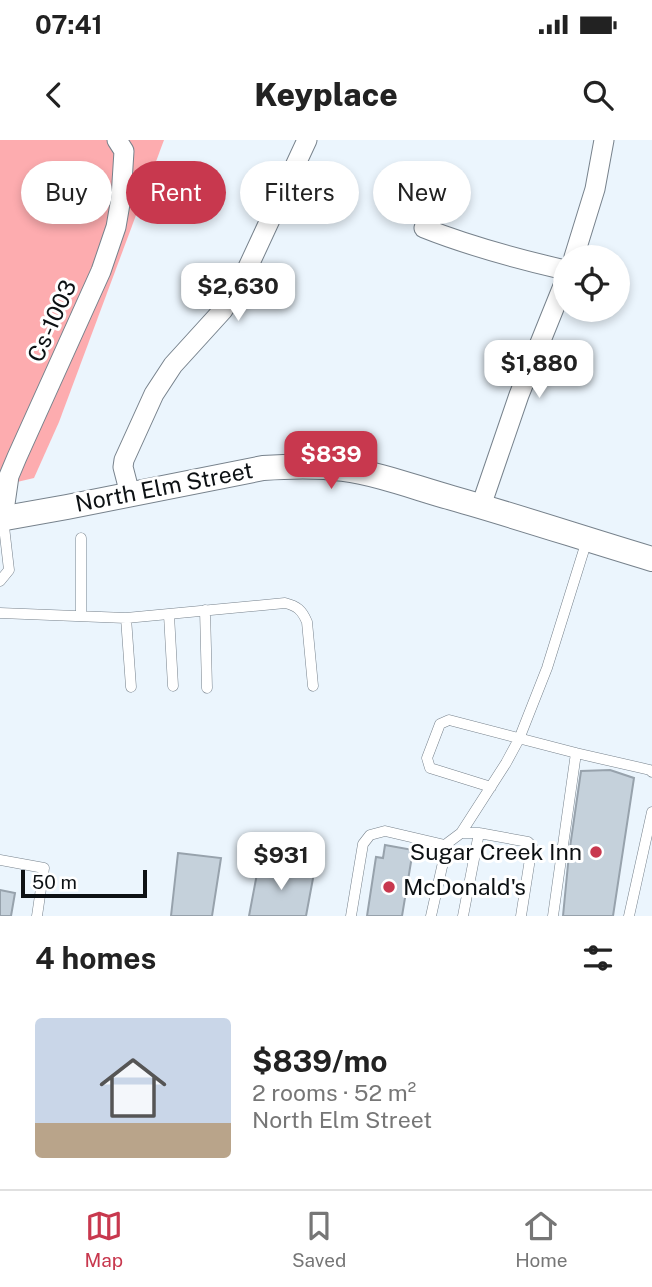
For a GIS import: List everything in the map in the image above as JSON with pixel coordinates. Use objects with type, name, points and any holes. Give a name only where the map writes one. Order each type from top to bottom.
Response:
[{"type":"street","name":"Cs-1003","points":[[1,518],[9,476],[102,271],[116,227],[124,151],[117,140]]},
{"type":"street","points":[[130,494],[123,467],[127,450],[173,365],[234,295],[307,140]]},
{"type":"street","points":[[578,245],[594,189],[604,140]]},
{"type":"street","points":[[424,228],[553,267]]},
{"type":"street","points":[[481,506],[519,395],[553,311]]},
{"type":"street","name":"North Elm Street","points":[[1,518],[263,468],[317,466],[372,475],[652,559]]},
{"type":"lane","points":[[0,581],[9,570],[1,518]]},
{"type":"lane","points":[[80,615],[81,537]]},
{"type":"lane","points":[[431,916],[445,845],[461,832],[519,739],[547,667],[587,540]]},
{"type":"lane","points":[[0,613],[126,618],[285,603],[294,605],[300,609],[307,622],[313,686]]},
{"type":"lane","points":[[205,610],[207,688]]},
{"type":"lane","points":[[169,615],[173,686]]},
{"type":"lane","points":[[126,618],[131,687]]},
{"type":"lane","points":[[491,787],[430,768],[427,758],[440,724],[449,720],[652,772]]},
{"type":"lane","points":[[552,916],[576,753]]},
{"type":"lane","points":[[629,912],[652,811]]},
{"type":"lane","points":[[351,916],[363,844],[370,835],[385,831],[445,845]]},
{"type":"lane","points":[[461,832],[528,842],[533,846],[521,916]]},
{"type":"lane","points":[[463,916],[479,833]]},
{"type":"lane","points":[[0,860],[44,868],[37,916]]},
{"type":"shaded area","points":[[0,140],[164,140],[156,161],[126,161],[126,224],[133,224],[59,422],[34,478],[0,486]]},
{"type":"building","name":"Sugar Creek Inn","points":[[610,770],[634,778],[613,916],[563,916],[581,771]]},
{"type":"building","name":"McDonald's","points":[[385,845],[413,850],[402,916],[367,916],[376,857],[383,858]]},
{"type":"building","points":[[178,853],[221,858],[212,916],[171,916]]},
{"type":"building","points":[[259,863],[314,873],[306,916],[249,916]]},
{"type":"building","points":[[0,890],[15,893],[11,916],[0,916]]},
{"type":"place","name":"Sugar Creek Inn","points":[[596,852]]},
{"type":"place","name":"McDonald's","points":[[389,887]]}]
